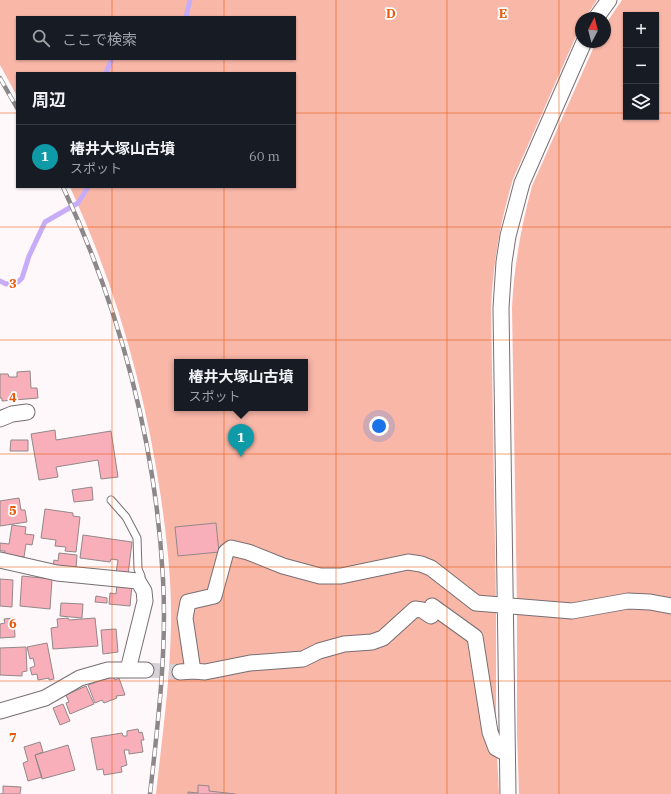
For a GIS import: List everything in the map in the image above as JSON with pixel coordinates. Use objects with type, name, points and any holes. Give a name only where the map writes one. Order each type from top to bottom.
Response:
[{"type":"street","points":[[600,12],[609,0]]},
{"type":"street","points":[[508,794],[501,308],[504,262],[513,216],[522,183],[581,48]]},
{"type":"street","points":[[0,419],[12,414],[27,412]]},
{"type":"street","points":[[507,754],[496,748],[490,732],[475,637],[432,606],[431,616],[422,610],[415,609],[383,638],[372,642],[344,644],[319,651],[303,659],[250,663],[205,672],[187,672],[185,618],[188,602],[214,596],[226,552],[231,548],[248,552],[283,566],[320,576],[341,576],[408,562],[421,564],[431,568],[476,603],[572,611],[628,600],[671,606]]},
{"type":"street","points":[[0,560],[56,573],[138,581],[144,591],[145,601],[128,670]]},
{"type":"street","points":[[0,711],[45,698],[80,678],[108,670],[146,670]]},
{"type":"lane","points":[[112,500],[126,518],[137,538],[138,569],[141,576],[139,584]]},
{"type":"shaded area","points":[[0,0],[597,0],[589,12],[575,12],[575,39],[513,179],[504,211],[493,275],[491,308],[496,605],[496,735],[499,794],[156,794],[167,689],[171,626],[169,562],[161,498],[146,417],[127,339],[101,262],[70,188],[296,188],[296,72],[16,72],[16,94],[0,65]]},
{"type":"shaded area","points":[[622,0],[671,0],[671,794],[519,794],[512,308],[516,262],[521,232],[532,186],[593,48],[611,48],[611,16]]},
{"type":"building","points":[[30,371],[31,388],[37,388],[38,398],[2,401],[2,398],[0,398],[0,374],[8,374],[9,377],[17,377],[17,372]]},
{"type":"building","points":[[55,430],[56,440],[111,431],[118,477],[101,479],[98,460],[56,467],[58,477],[39,480],[31,434]]},
{"type":"building","points":[[11,440],[28,440],[28,451],[10,451]]},
{"type":"building","points":[[92,487],[93,500],[74,502],[72,490]]},
{"type":"building","points":[[19,498],[21,510],[25,510],[27,522],[0,526],[0,501]]},
{"type":"building","points":[[45,509],[73,513],[73,516],[80,517],[76,552],[65,551],[66,547],[55,546],[56,540],[41,538]]},
{"type":"building","points":[[216,523],[219,552],[178,556],[175,527]]},
{"type":"building","points":[[12,525],[26,527],[25,534],[34,535],[32,545],[26,544],[24,557],[4,555],[5,551],[0,551],[0,543],[9,544]]},
{"type":"building","points":[[83,535],[132,542],[128,575],[116,573],[118,560],[111,559],[110,562],[80,558]]},
{"type":"building","points":[[59,553],[77,555],[76,569],[53,567],[54,560],[58,561]]},
{"type":"building","points":[[22,576],[52,579],[50,609],[20,606]]},
{"type":"building","points":[[0,579],[13,580],[12,607],[0,606]]},
{"type":"building","points":[[117,584],[132,585],[130,606],[109,604],[110,593],[116,594]]},
{"type":"building","points":[[96,596],[107,598],[107,603],[95,602]]},
{"type":"building","points":[[61,603],[83,604],[82,618],[60,616]]},
{"type":"building","points":[[14,618],[15,637],[0,638],[0,624],[5,623],[4,619]]},
{"type":"building","points":[[68,618],[69,620],[95,618],[98,646],[53,649],[51,628],[58,627],[57,619]]},
{"type":"building","points":[[116,629],[118,652],[103,654],[101,630]]},
{"type":"building","points":[[47,643],[54,679],[49,680],[49,678],[38,680],[37,674],[32,675],[30,668],[35,666],[33,658],[30,659],[27,647]]},
{"type":"building","points":[[26,647],[27,671],[22,672],[22,676],[0,675],[0,648]]},
{"type":"building","points":[[113,676],[115,680],[119,678],[125,695],[116,696],[117,698],[104,703],[102,700],[95,703],[88,685]]},
{"type":"building","points":[[86,686],[94,704],[70,714],[66,703],[69,702],[66,695]]},
{"type":"building","points":[[63,704],[70,721],[60,725],[53,708]]},
{"type":"building","points":[[138,729],[139,733],[142,732],[144,740],[141,740],[143,752],[129,754],[129,750],[124,750],[127,765],[121,767],[122,772],[104,775],[103,769],[97,770],[91,738],[122,733],[123,736],[127,736],[127,731]]},
{"type":"building","points":[[40,742],[43,752],[35,755],[42,777],[28,781],[23,763],[28,761],[24,747]]},
{"type":"building","points":[[68,745],[75,770],[42,779],[35,755]]},
{"type":"building","points":[[198,785],[209,786],[209,791],[235,794],[188,794],[188,792],[198,793]]},
{"type":"building","points":[[3,786],[21,787],[20,794],[3,794]]},
{"type":"waterway","points":[[186,16],[190,0]]},
{"type":"waterway","points":[[106,72],[112,60]]},
{"type":"waterway","points":[[0,281],[6,284],[18,282],[22,278],[29,256],[45,222],[78,203],[87,188]]},
{"type":"tunnel","points":[[146,670],[180,672]]},
{"type":"railway","points":[[0,78],[16,106]]},
{"type":"railway","points":[[63,188],[102,281],[118,329],[132,378],[152,478],[159,528],[163,579],[164,633],[161,686],[150,794]]},
{"type":"place","name":"椿井大塚山古墳","points":[[241,457]]}]
